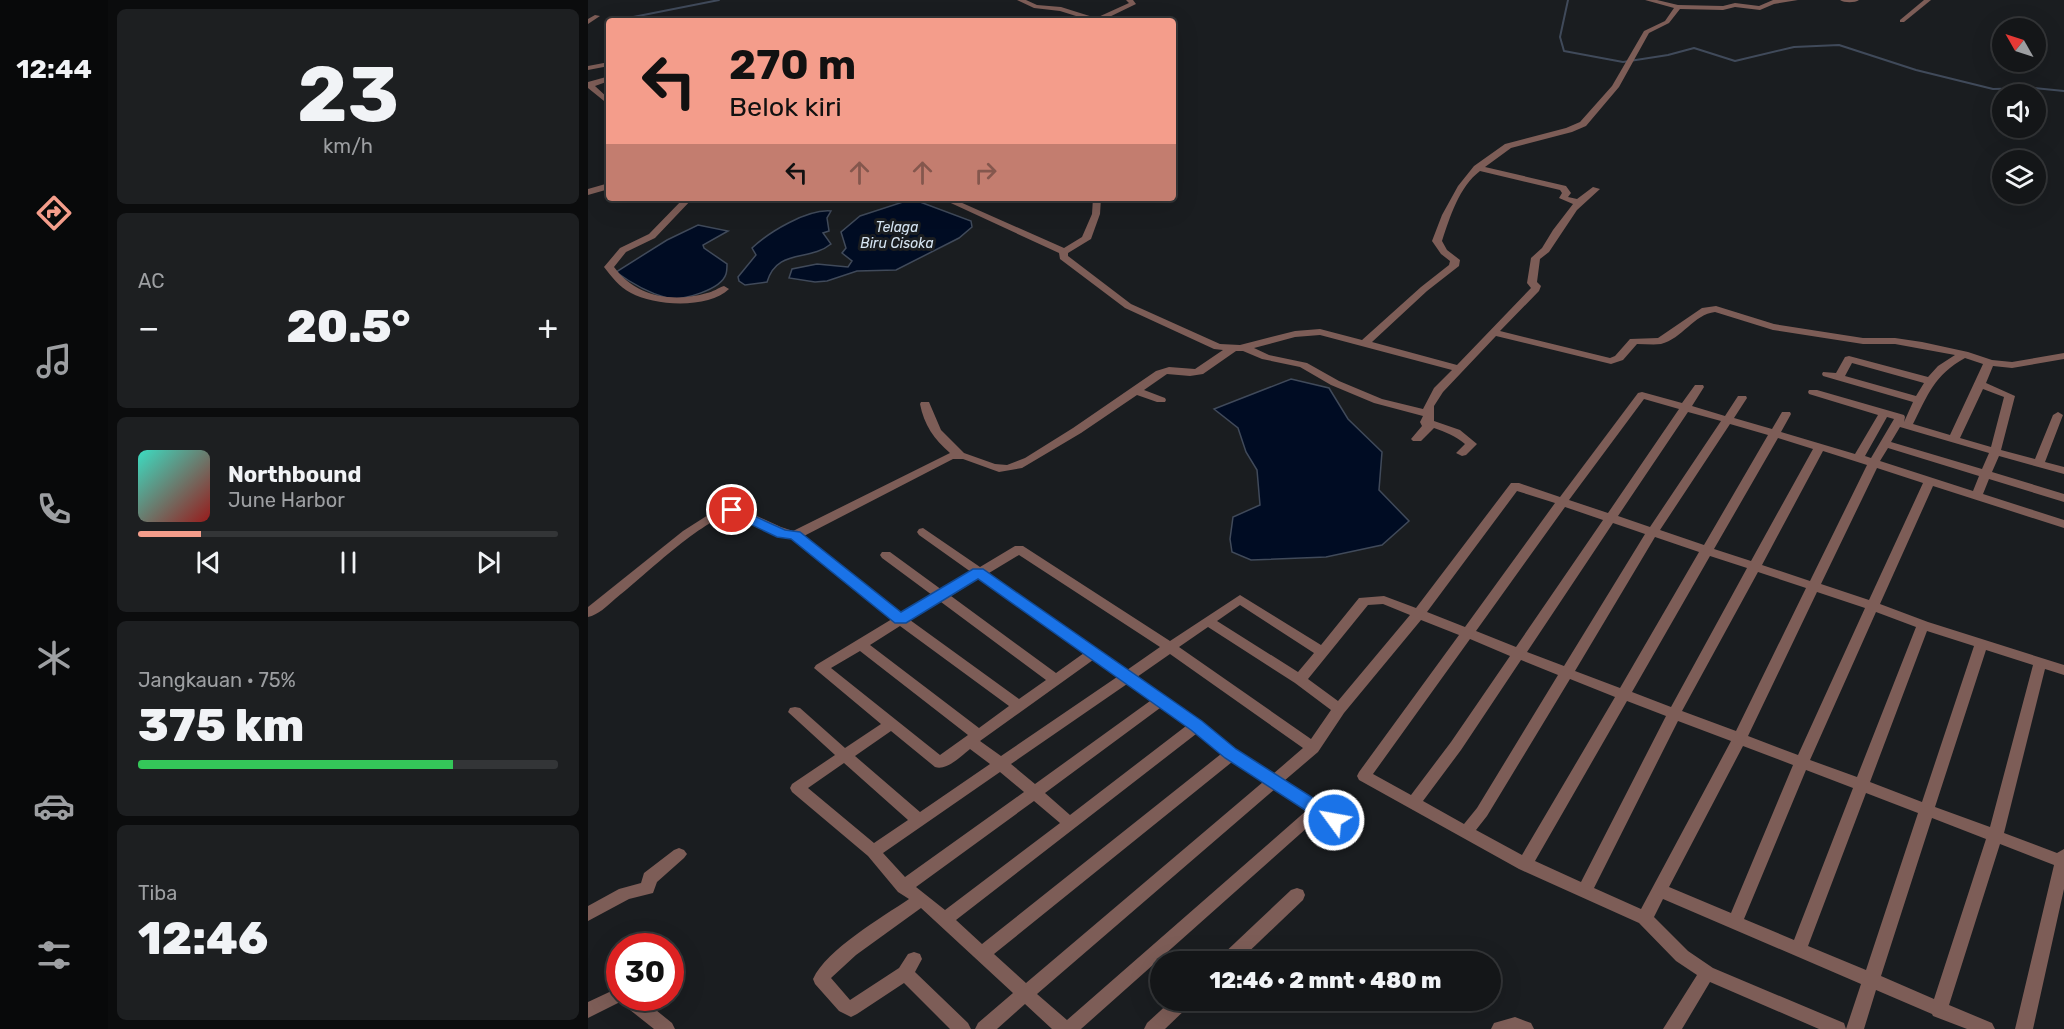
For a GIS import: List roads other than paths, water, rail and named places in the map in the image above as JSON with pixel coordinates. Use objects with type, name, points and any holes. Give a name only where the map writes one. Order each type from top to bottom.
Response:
[{"type":"street","points":[[1020,0],[1036,7],[1061,9],[1087,18]]},
{"type":"street","points":[[1103,18],[1133,4],[1129,0]]},
{"type":"street","points":[[1648,0],[1678,7],[1723,8],[1736,5],[1761,8],[1771,2],[1795,0]]},
{"type":"street","points":[[1843,0],[1856,0]]},
{"type":"street","points":[[1902,21],[1928,0]]},
{"type":"street","points":[[1366,342],[1454,266],[1455,260],[1444,252],[1437,241],[1446,215],[1462,186],[1477,168],[1508,146],[1569,130],[1583,124],[1615,87],[1634,57],[1646,32],[1667,22],[1678,7]]},
{"type":"street","points":[[588,22],[597,16]]},
{"type":"street","points":[[588,68],[606,65]]},
{"type":"street","points":[[589,85],[606,81]]},
{"type":"street","points":[[589,85],[606,100]]},
{"type":"street","points":[[1477,168],[1563,188],[1567,193],[1563,198],[1579,203]]},
{"type":"street","points":[[588,192],[606,187]]},
{"type":"street","points":[[1417,438],[1428,427],[1429,406],[1438,390],[1536,289],[1532,283],[1536,258],[1545,252],[1556,232],[1585,195],[1596,189]]},
{"type":"street","points":[[686,201],[652,236],[623,250],[609,267],[617,280],[648,298],[680,301],[712,296],[724,289]]},
{"type":"street","points":[[951,201],[1064,252]]},
{"type":"street","points":[[1064,252],[1086,239],[1096,213],[1097,201]]},
{"type":"street","points":[[1064,252],[1063,257],[1128,306],[1182,332],[1218,346],[1238,348],[1303,365],[1335,383],[1428,418],[1469,440],[1471,444],[1461,453]]},
{"type":"street","points":[[1494,333],[1611,361],[1619,358],[1634,341],[1659,341],[1669,337],[1705,310],[1716,309],[1773,327],[1863,341],[1895,341],[1964,354],[1991,363],[2012,365],[2064,356]]},
{"type":"street","points":[[925,404],[927,414],[939,438],[959,454],[994,466],[1010,468],[1077,430],[1137,391],[1160,373],[1167,370],[1199,371],[1238,348],[1295,334],[1315,332],[1366,342],[1458,368]]},
{"type":"street","points":[[1645,918],[1739,739],[1873,464],[1920,401],[1934,373],[1946,363],[1964,354]]},
{"type":"street","points":[[1839,377],[1849,359],[1929,381]]},
{"type":"street","points":[[1953,440],[1987,366],[1991,363]]},
{"type":"street","points":[[1827,374],[1920,401]]},
{"type":"street","points":[[1976,497],[1995,452],[2010,396],[1980,384]]},
{"type":"street","points":[[1413,803],[1456,747],[1517,653],[1698,387]]},
{"type":"street","points":[[1137,391],[1161,400]]},
{"type":"street","points":[[1813,392],[1900,417],[1901,425]]},
{"type":"street","points":[[1838,1029],[1707,973],[1682,956],[1645,918],[1525,864],[1364,776],[1642,395],[1858,458],[1929,483],[2064,524]]},
{"type":"street","points":[[1466,832],[1482,813],[1653,533],[1742,398]]},
{"type":"street","points":[[1858,458],[1884,413]]},
{"type":"street","points":[[1525,864],[1786,414]]},
{"type":"street","points":[[2038,464],[2058,415]]},
{"type":"street","points":[[1901,425],[2064,471]]},
{"type":"street","points":[[1886,444],[2064,498]]},
{"type":"street","points":[[1584,891],[1674,714],[1820,447]]},
{"type":"street","points":[[588,613],[609,599],[673,543],[723,512],[732,510],[742,513],[782,534],[795,535],[950,456],[959,454]]},
{"type":"street","points":[[1735,922],[1802,762],[1929,483]]},
{"type":"street","points":[[984,1029],[1313,748],[1338,709],[1418,615],[1515,486],[2040,664],[2063,665]]},
{"type":"street","points":[[923,532],[1160,700],[1231,754],[1351,831]]},
{"type":"street","points":[[795,535],[900,620],[1018,706]]},
{"type":"street","points":[[1092,654],[940,763],[821,668],[1019,549],[1171,648],[1313,748]]},
{"type":"street","points":[[886,555],[1055,679]]},
{"type":"street","points":[[873,852],[1240,599],[1322,652]]},
{"type":"street","points":[[1300,680],[1364,601],[1384,600],[1739,739],[1995,836],[2063,859],[2024,1029]]},
{"type":"street","points":[[1208,621],[1300,680],[1338,709]]},
{"type":"street","points":[[1799,949],[1923,625]]},
{"type":"street","points":[[860,644],[974,738],[1071,824]]},
{"type":"street","points":[[1855,1029],[1925,809],[1981,644]]},
{"type":"street","points":[[1939,1011],[1995,836],[2040,664]]},
{"type":"street","points":[[904,887],[1160,700]]},
{"type":"street","points":[[795,711],[920,820]]},
{"type":"street","points":[[891,724],[797,788],[873,852],[904,887],[922,899],[1064,1029]]},
{"type":"street","points":[[945,920],[1196,726]]},
{"type":"street","points":[[982,954],[1231,754]]},
{"type":"street","points":[[1069,1029],[1317,810]]},
{"type":"street","points":[[588,914],[625,894],[647,888],[650,878],[679,854]]},
{"type":"street","points":[[1661,891],[1939,1011],[1986,1029]]},
{"type":"street","points":[[1238,951],[1297,896]]},
{"type":"street","points":[[922,899],[837,961],[823,974],[821,979],[845,1006],[851,1009],[910,966],[962,1029]]},
{"type":"street","points":[[1675,1028],[1707,973]]},
{"type":"street","points":[[588,1010],[606,1001]]},
{"type":"street","points":[[646,1011],[666,1029]]},
{"type":"street","points":[[1154,1029],[1173,1011]]},
{"type":"street","points":[[1500,1029],[1515,1024],[1525,1029]]},
{"type":"water","name":"Telaga Biru Cisoka","points":[[906,201],[917,201],[971,221],[972,227],[959,238],[896,270],[857,271],[827,281],[815,282],[789,278],[792,269],[817,264],[848,267],[852,261],[842,253],[846,248],[841,232],[860,216]]},
{"type":"water","name":"Telaga Biru Cisoka","points":[[821,211],[831,211],[827,218],[829,231],[823,233],[831,244],[813,253],[794,257],[778,264],[767,282],[745,285],[739,281],[738,277],[756,255],[752,248],[759,242],[800,218]]},
{"type":"water","points":[[698,225],[728,231],[703,245],[727,264],[723,280],[717,285],[691,296],[667,298],[640,287],[616,272],[667,240]]},
{"type":"water","points":[[1291,379],[1329,388],[1348,419],[1382,452],[1379,490],[1409,521],[1382,545],[1326,557],[1251,560],[1232,552],[1230,539],[1233,517],[1260,505],[1257,470],[1246,452],[1238,428],[1214,409]]},
{"type":"waterway","points":[[628,18],[719,0]]},
{"type":"waterway","points":[[1568,0],[1560,37],[1564,51],[1623,62],[1668,55],[1694,48],[1735,61],[1794,47],[1839,45],[1916,70],[1993,89],[2034,88],[2064,91]]}]
